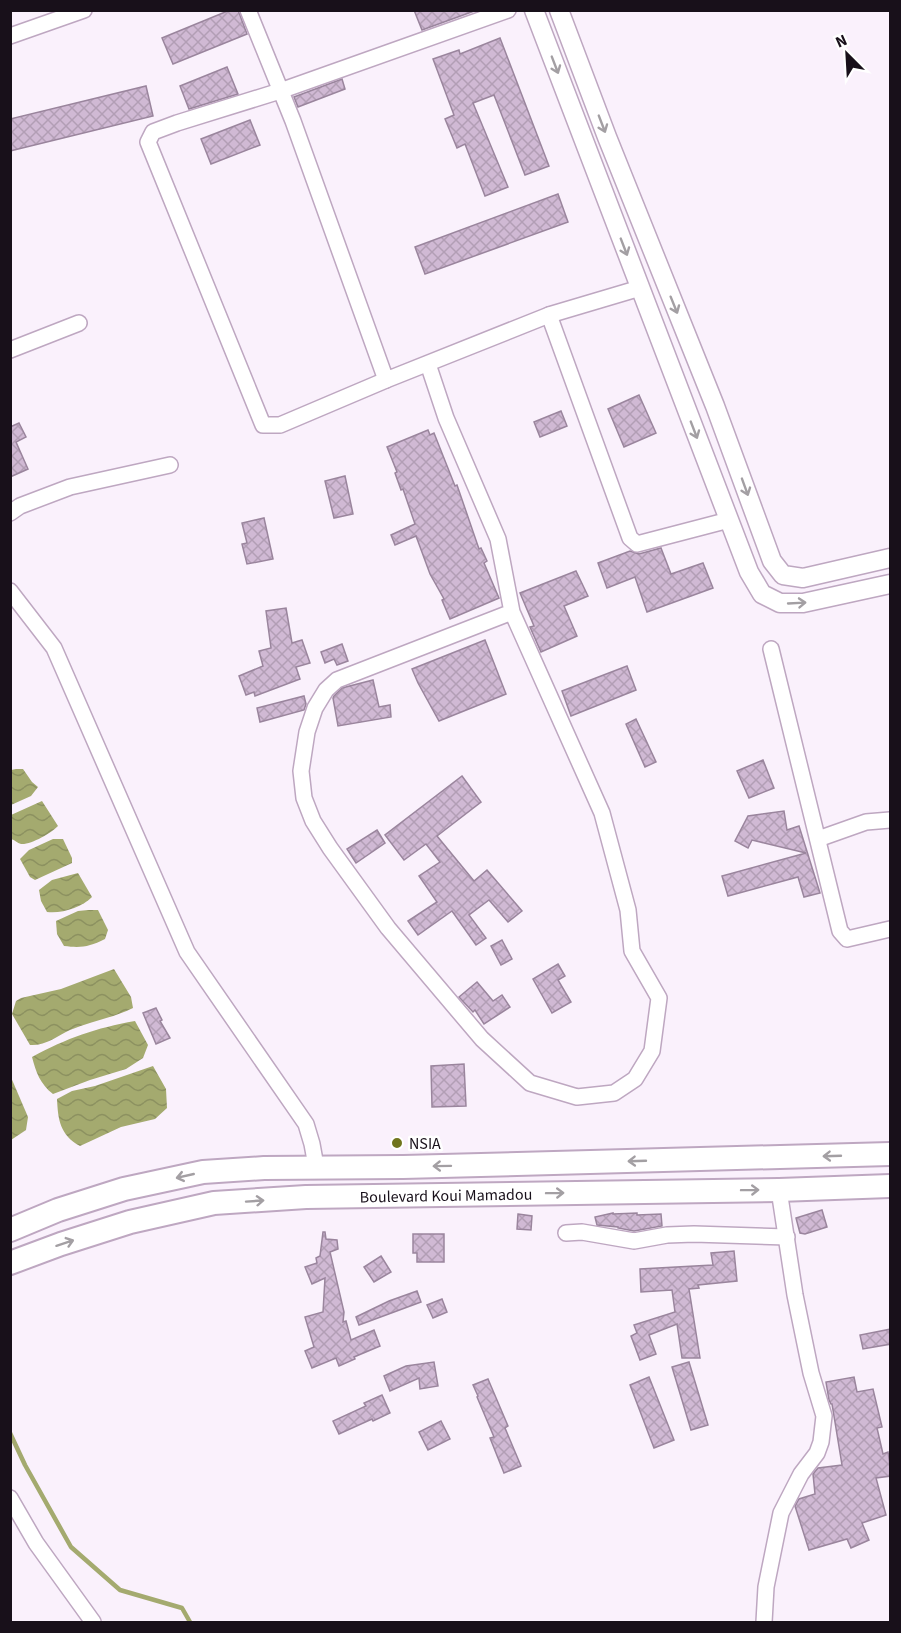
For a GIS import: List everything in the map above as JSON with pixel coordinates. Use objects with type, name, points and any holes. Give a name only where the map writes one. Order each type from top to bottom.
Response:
[{"type":"main road","name":"Boulevard Koui Mamadou","points":[[10,1230],[58,1210],[124,1189],[202,1172],[316,1166],[414,1167],[891,1154]]},
{"type":"main road","name":"Boulevard Koui Mamadou","points":[[10,1263],[130,1222],[213,1203],[306,1197],[779,1190],[891,1186]]},
{"type":"street","points":[[10,36],[84,10]]},
{"type":"street","points":[[248,10],[293,121],[386,380]]},
{"type":"street","points":[[508,10],[280,91],[153,132],[148,142],[263,425],[280,425],[549,315],[640,288]]},
{"type":"street","points":[[534,10],[748,572],[762,594],[780,603],[802,603],[891,584]]},
{"type":"street","points":[[559,10],[607,137],[715,406],[772,561],[783,575],[803,578],[891,558]]},
{"type":"street","points":[[549,315],[630,538],[637,544],[729,520]]},
{"type":"street","points":[[10,350],[79,323]]},
{"type":"street","points":[[428,364],[446,418],[498,539],[512,612],[602,813],[628,910],[632,951],[659,998],[652,1052],[634,1078],[614,1093],[577,1097],[530,1083],[482,1039],[388,928],[313,822],[304,798],[301,771],[307,732],[315,708],[326,690],[338,680],[512,612]]},
{"type":"street","points":[[10,513],[20,506],[70,487],[170,465]]},
{"type":"street","points":[[762,594],[783,575]]},
{"type":"street","points":[[10,591],[54,648],[187,952],[306,1124],[316,1166]]},
{"type":"street","points":[[771,649],[840,931],[847,939],[891,930]]},
{"type":"street","points":[[818,839],[866,822],[891,820]]},
{"type":"street","points":[[764,1623],[766,1587],[780,1513],[801,1474],[817,1452],[825,1416],[811,1373],[795,1295],[779,1190]]},
{"type":"street","points":[[566,1233],[582,1232],[634,1241],[667,1235],[694,1234],[787,1237]]},
{"type":"street","points":[[10,1498],[36,1543],[93,1623]]},
{"type":"water","points":[[23,769],[38,787],[31,796],[11,805],[11,770]]},
{"type":"water","points":[[42,801],[58,826],[30,843],[21,844],[11,839],[11,815]]},
{"type":"water","points":[[53,839],[63,839],[72,863],[35,880],[30,877],[20,859],[29,850]]},
{"type":"water","points":[[78,873],[92,897],[71,909],[47,912],[41,901],[39,890],[52,880]]},
{"type":"water","points":[[98,910],[108,930],[105,939],[85,946],[64,946],[57,934],[56,921],[78,911]]},
{"type":"water","points":[[114,969],[131,997],[133,1008],[70,1030],[46,1042],[30,1045],[12,1014],[16,1001],[61,989]]},
{"type":"water","points":[[135,1021],[148,1045],[143,1058],[126,1069],[53,1094],[42,1082],[32,1057],[82,1034]]},
{"type":"water","points":[[153,1066],[166,1089],[167,1108],[155,1119],[121,1127],[80,1146],[64,1132],[59,1120],[57,1099],[72,1091],[95,1086]]},
{"type":"water","points":[[10,1075],[28,1117],[26,1130],[11,1140]]},
{"type":"building","points":[[230,10],[238,10],[247,34],[173,64],[162,38]]},
{"type":"building","points":[[414,10],[477,10],[422,30]]},
{"type":"building","points":[[500,38],[549,166],[525,175],[494,95],[473,103],[508,187],[485,196],[465,144],[457,148],[445,119],[454,115],[433,59],[459,50],[460,54]]},
{"type":"building","points":[[227,67],[238,94],[189,109],[180,86]]},
{"type":"building","points":[[342,79],[345,89],[298,107],[294,97]]},
{"type":"building","points":[[146,86],[153,116],[10,151],[10,119]]},
{"type":"building","points":[[250,120],[260,145],[211,164],[201,139]]},
{"type":"building","points":[[558,194],[568,222],[425,274],[415,247]]},
{"type":"building","points":[[639,395],[656,433],[624,447],[608,409]]},
{"type":"building","points":[[561,411],[567,426],[540,437],[534,422]]},
{"type":"building","points":[[19,423],[26,437],[16,442],[28,469],[10,477],[10,427]]},
{"type":"building","points":[[428,430],[430,435],[434,433],[455,486],[457,485],[479,549],[481,548],[487,561],[484,563],[499,598],[450,619],[442,600],[444,599],[430,574],[416,536],[395,545],[391,535],[415,524],[387,447]]},
{"type":"building","points":[[345,476],[353,514],[334,518],[325,481]]},
{"type":"building","points":[[264,518],[273,559],[247,564],[242,544],[247,543],[242,523]]},
{"type":"building","points":[[661,548],[671,574],[703,563],[713,588],[647,612],[635,577],[607,588],[598,563],[630,551],[639,554]]},
{"type":"building","points":[[576,571],[588,596],[564,606],[577,636],[541,652],[530,627],[534,626],[520,593]]},
{"type":"building","points":[[286,608],[292,643],[302,640],[310,663],[296,667],[300,679],[255,696],[254,692],[246,695],[239,676],[263,666],[259,651],[271,648],[266,611]]},
{"type":"building","points":[[485,640],[506,694],[439,721],[412,669]]},
{"type":"building","points":[[342,644],[348,661],[337,665],[334,659],[325,663],[321,652]]},
{"type":"building","points":[[627,666],[636,690],[571,716],[562,691]]},
{"type":"building","points":[[373,680],[379,707],[390,705],[391,717],[338,726],[334,696],[342,688]]},
{"type":"building","points":[[304,696],[306,704],[304,710],[260,722],[257,708]]},
{"type":"building","points":[[636,719],[656,762],[645,767],[626,724]]},
{"type":"building","points":[[763,760],[774,788],[749,798],[737,771]]},
{"type":"building","points":[[462,776],[481,802],[437,836],[474,881],[487,870],[522,911],[508,922],[489,900],[469,915],[486,938],[476,945],[452,911],[418,935],[408,921],[437,902],[419,876],[440,862],[426,844],[404,860],[385,835]]},
{"type":"building","points":[[784,811],[787,830],[799,826],[820,893],[804,897],[798,877],[728,896],[722,876],[806,853],[752,840],[748,848],[735,841],[748,816]]},
{"type":"building","points":[[377,830],[385,843],[356,863],[347,849]]},
{"type":"building","points":[[502,940],[512,959],[501,965],[491,946]]},
{"type":"building","points":[[558,964],[565,976],[558,980],[571,1002],[552,1013],[533,979]]},
{"type":"building","points":[[477,982],[493,1001],[502,995],[510,1007],[484,1024],[475,1010],[473,1012],[459,997]]},
{"type":"building","points":[[156,1008],[162,1020],[160,1021],[170,1038],[156,1044],[143,1013]]},
{"type":"building","points":[[464,1064],[466,1106],[432,1107],[431,1066]]},
{"type":"building","points":[[822,1210],[827,1227],[805,1234],[800,1233],[796,1218]]},
{"type":"building","points":[[613,1213],[661,1214],[662,1226],[634,1231],[597,1225],[595,1217]]},
{"type":"building","points":[[518,1214],[532,1216],[531,1230],[517,1229]]},
{"type":"building","points":[[323,1232],[325,1232],[326,1239],[337,1240],[338,1249],[330,1252],[344,1312],[343,1322],[346,1321],[351,1340],[374,1330],[380,1346],[339,1366],[336,1358],[312,1368],[305,1351],[314,1347],[305,1317],[323,1312],[325,1278],[312,1284],[305,1267],[317,1263],[316,1258],[320,1256]]},
{"type":"building","points":[[413,1234],[444,1234],[444,1262],[417,1262],[417,1253],[413,1253]]},
{"type":"building","points":[[734,1251],[737,1281],[698,1285],[699,1288],[689,1289],[700,1358],[682,1358],[677,1324],[649,1335],[656,1354],[640,1360],[631,1336],[637,1333],[634,1325],[675,1312],[672,1290],[641,1292],[640,1269],[713,1265],[711,1253]]},
{"type":"building","points":[[381,1256],[391,1272],[374,1282],[364,1267]]},
{"type":"building","points":[[417,1291],[421,1302],[359,1325],[356,1317]]},
{"type":"building","points":[[442,1299],[447,1312],[433,1318],[427,1305]]},
{"type":"building","points":[[891,1329],[891,1344],[863,1349],[860,1335]]},
{"type":"building","points":[[434,1362],[438,1386],[420,1389],[419,1378],[390,1391],[384,1376],[406,1366]]},
{"type":"building","points":[[689,1362],[708,1425],[691,1430],[672,1367]]},
{"type":"building","points":[[649,1377],[674,1440],[654,1448],[630,1385]]},
{"type":"building","points":[[854,1377],[857,1392],[873,1389],[882,1427],[877,1428],[883,1454],[888,1452],[891,1476],[876,1478],[886,1515],[862,1523],[869,1540],[851,1548],[847,1539],[809,1550],[795,1506],[799,1499],[815,1494],[813,1474],[818,1468],[842,1465],[826,1382]]},
{"type":"building","points":[[488,1379],[508,1426],[505,1428],[521,1466],[504,1473],[490,1438],[494,1437],[473,1385]]},
{"type":"building","points":[[382,1395],[390,1413],[339,1434],[333,1421],[366,1406],[364,1403]]},
{"type":"building","points":[[441,1421],[450,1439],[428,1450],[419,1432]]},
{"type":"waterway","points":[[10,1433],[25,1465],[71,1547],[120,1590],[182,1608],[190,1622]]},
{"type":"place","name":"NSIA","points":[[397,1143]]}]
